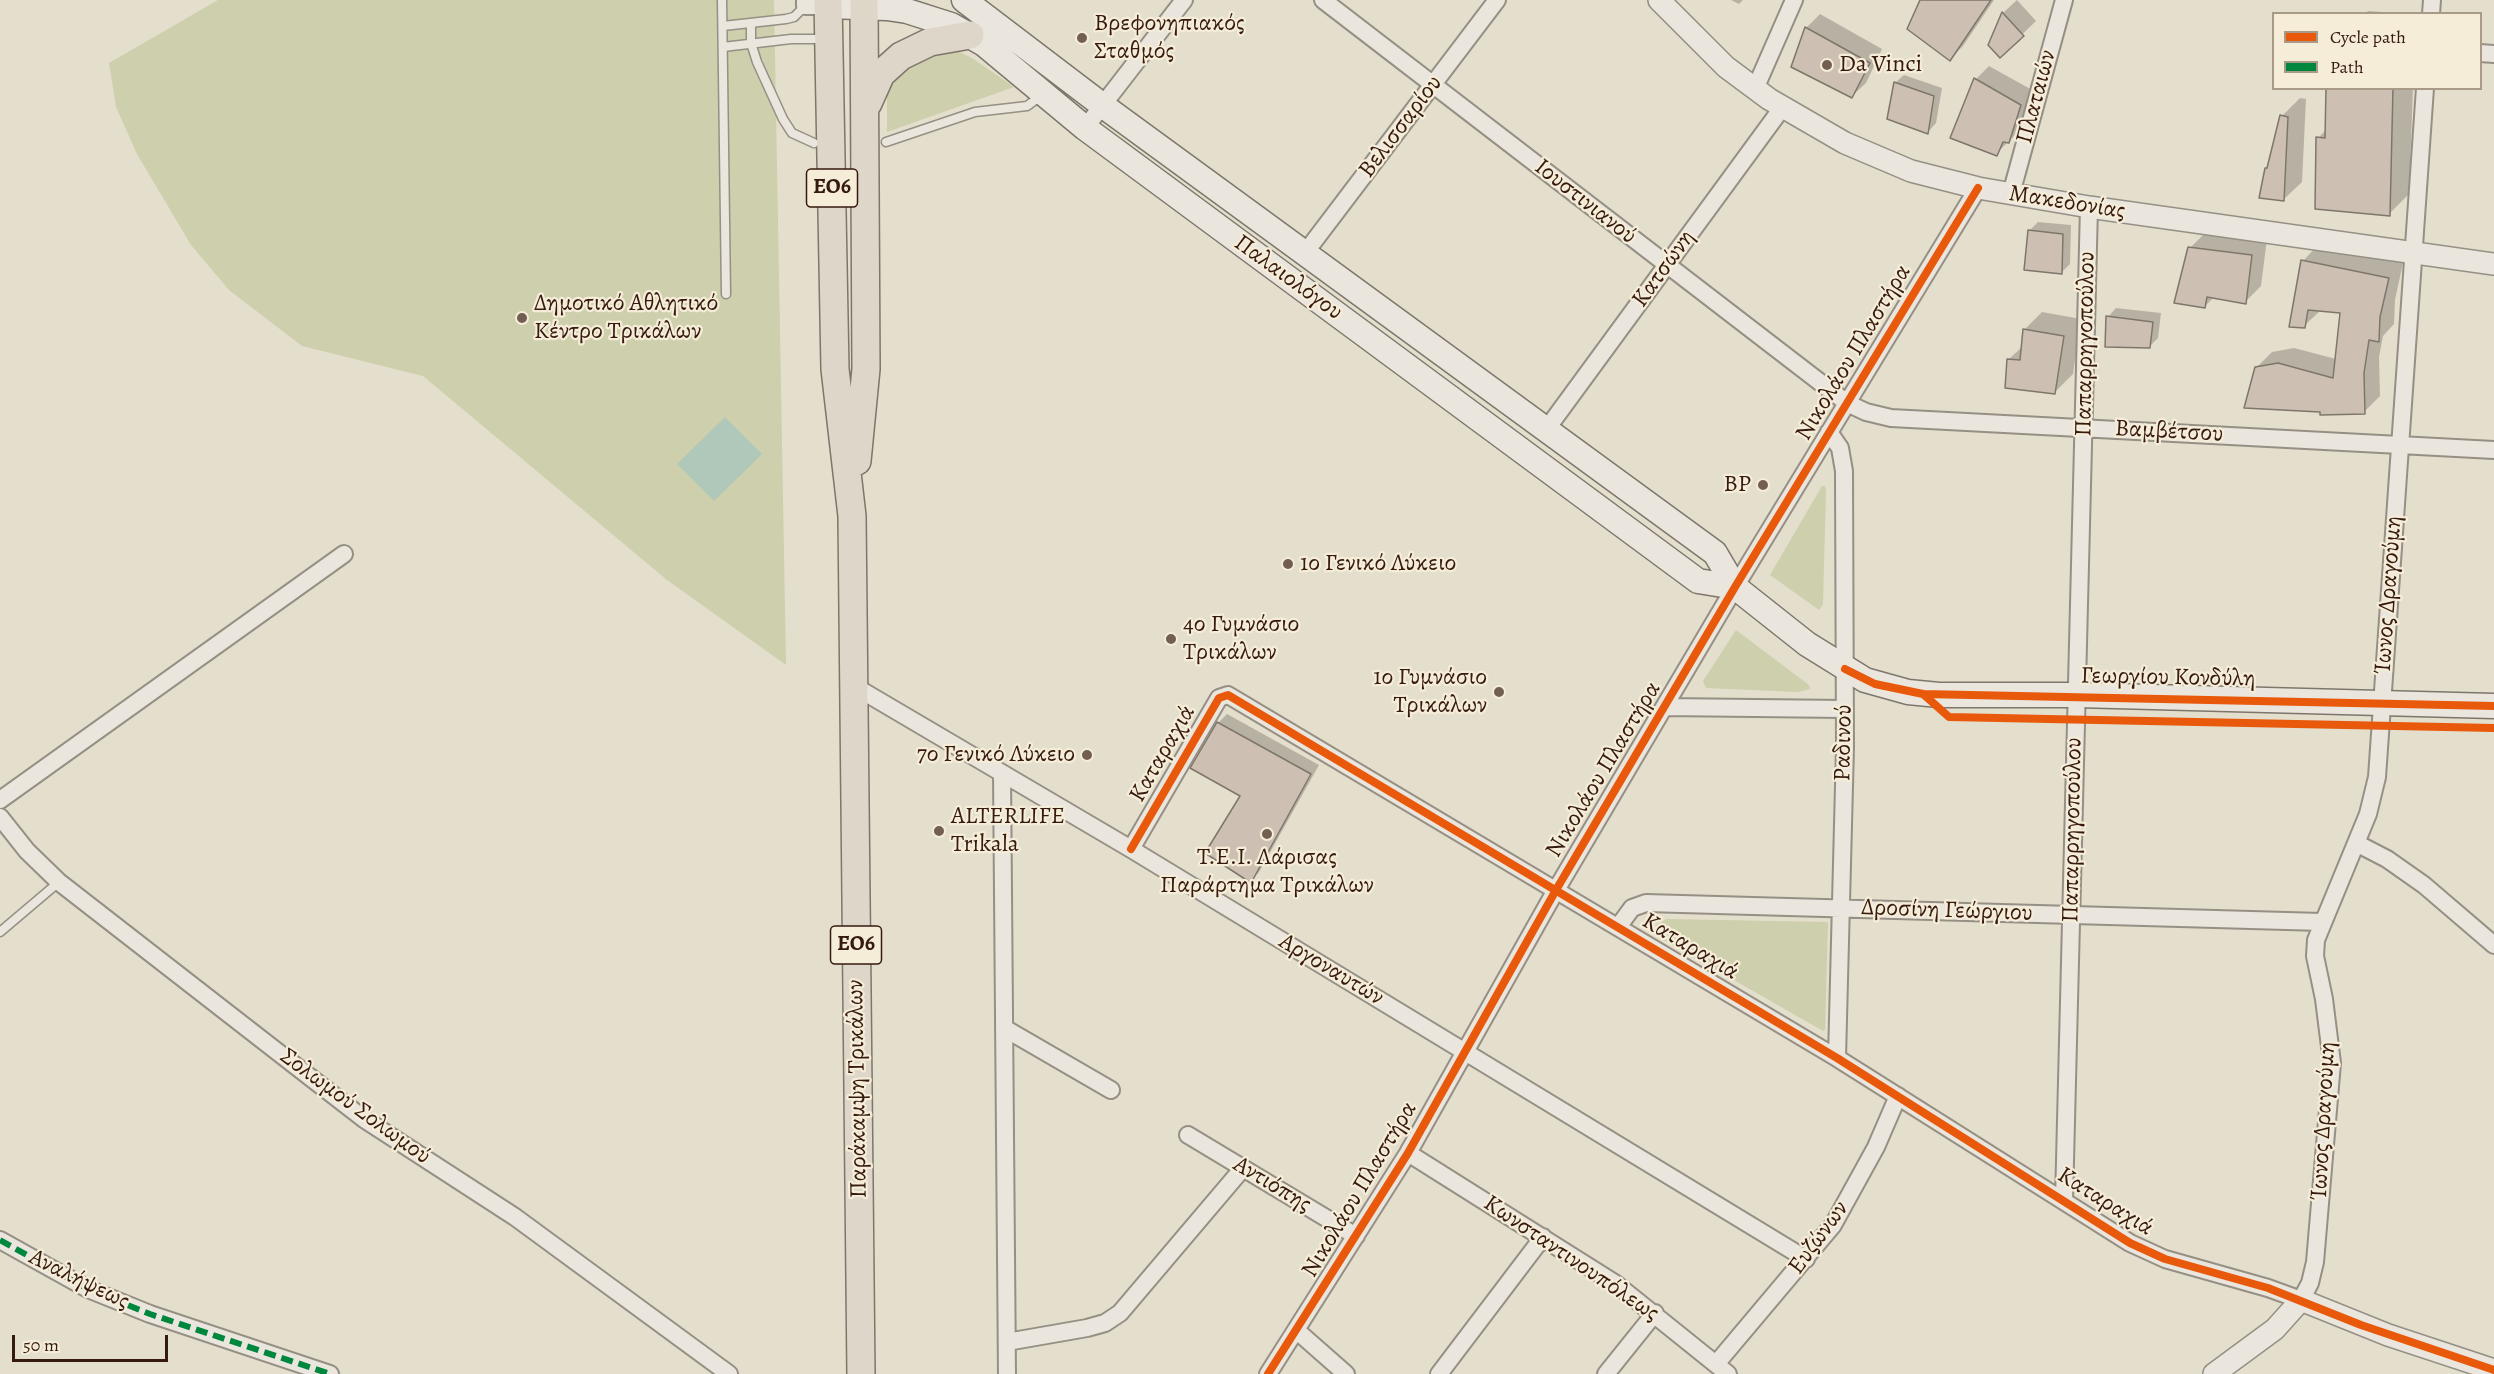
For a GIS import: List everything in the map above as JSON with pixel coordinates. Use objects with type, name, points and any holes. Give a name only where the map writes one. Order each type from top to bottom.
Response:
[{"type":"main road","name":"Παλαιολόγου","points":[[964,0],[1102,105],[1715,554],[1734,587],[1807,644],[1845,669]]},
{"type":"main road","name":"Παλαιολόγου","points":[[817,3],[864,4],[907,11],[951,25],[970,35],[1085,128],[1698,581],[1734,587]]},
{"type":"main road","name":"Παράκαμψη Τρικάλων","points":[[817,3],[829,39],[835,369],[852,516],[861,1374]]},
{"type":"main road","name":"Παράκαμψη Τρικάλων","points":[[852,516],[866,369],[864,4]]},
{"type":"main road","points":[[866,116],[877,80],[895,60],[930,42],[970,35]]},
{"type":"main road","name":"Γεωργίου Κονδύλη","points":[[1845,669],[1875,684],[1908,692],[2494,706]]},
{"type":"street","points":[[1085,128],[1184,0]]},
{"type":"street","name":"Ιουστινιανού","points":[[1323,0],[1847,403]]},
{"type":"street","name":"Βελισσαρίου","points":[[1305,253],[1497,0]]},
{"type":"street","name":"Μακεδονίας","points":[[1659,0],[1708,51],[1782,108],[1867,153],[1911,171],[1977,188],[2089,207],[2494,264]]},
{"type":"street","points":[[1755,89],[1794,0]]},
{"type":"street","name":"Πλαταιών","points":[[2011,194],[2064,0]]},
{"type":"street","name":"Ίωνος Δραγούμη","points":[[2301,1300],[2310,1282],[2315,1262],[2332,1063],[2329,1028],[2314,951],[2322,922],[2368,814],[2378,777],[2381,703],[2425,90]]},
{"type":"street","name":"Κατσώνη","points":[[1546,430],[1782,108]]},
{"type":"street","name":"Νικολάου Πλαστήρα","points":[[1268,1374],[1408,1154],[1556,890],[1734,587],[1977,188]]},
{"type":"street","name":"Παπαρρηγοπούλου","points":[[2064,1200],[2089,207]]},
{"type":"street","name":"Βαμβέτσου","points":[[1847,403],[1866,412],[1891,418],[2494,450]]},
{"type":"street","name":"Ραδινού","points":[[1829,432],[1840,448],[1844,471],[1845,709],[1837,1058]]},
{"type":"street","points":[[0,800],[344,554]]},
{"type":"street","name":"Αργοναυτών","points":[[854,686],[1131,849],[1806,1259]]},
{"type":"street","name":"Καταραχιά","points":[[1131,849],[1219,698],[1228,695],[1837,1058],[2130,1243],[2165,1259],[2258,1285],[2301,1300]]},
{"type":"street","points":[[1664,707],[1845,709]]},
{"type":"street","points":[[1002,773],[1007,1374]]},
{"type":"street","name":"Σολωμού Σολωμού","points":[[0,817],[27,851],[59,882],[364,1119],[515,1217],[729,1374]]},
{"type":"street","points":[[2356,843],[2387,859],[2424,885],[2494,945]]},
{"type":"street","name":"Δροσίνη Γεώργιου","points":[[1618,927],[1628,911],[1646,903],[2322,922]]},
{"type":"street","points":[[1004,1028],[1112,1090]]},
{"type":"street","name":"Ευζώνων","points":[[1722,1369],[1846,1204],[1876,1147],[1898,1096]]},
{"type":"street","name":"Αντιόπης","points":[[1188,1134],[1356,1236]]},
{"type":"street","name":"Κωνσταντινουπόλεως","points":[[1408,1154],[1616,1284],[1722,1369]]},
{"type":"street","points":[[1007,1342],[1087,1328],[1105,1323],[1120,1313],[1243,1168]]},
{"type":"street","points":[[1438,1374],[1543,1237]]},
{"type":"street","name":"Αναλήψεως","points":[[0,1240],[88,1289],[140,1310],[330,1374]]},
{"type":"street","points":[[2214,1374],[2275,1329],[2301,1300],[2388,1335],[2494,1370]]},
{"type":"street","points":[[1606,1374],[1655,1313]]},
{"type":"street","points":[[1296,1330],[1346,1374]]},
{"type":"lane","points":[[722,0],[726,294]]},
{"type":"lane","points":[[723,26],[786,19],[794,17],[817,3]]},
{"type":"lane","points":[[751,23],[751,43],[783,119],[792,133],[814,143]]},
{"type":"lane","points":[[723,47],[751,43],[829,39]]},
{"type":"lane","points":[[886,142],[975,112],[1027,106],[1043,93]]},
{"type":"lane","points":[[0,933],[59,882]]},
{"type":"shaded area","name":"Δημοτικό Αθλητικό Κέντρο Τρικάλων","points":[[218,0],[774,0],[786,665],[667,580],[423,376],[302,346],[229,290],[191,245],[137,154],[116,107],[109,63]]},
{"type":"shaded area","points":[[951,48],[972,58],[1014,87],[887,132],[887,94],[906,62]]},
{"type":"shaded area","points":[[725,417],[762,454],[714,501],[677,464]]},
{"type":"shaded area","points":[[1822,486],[1825,486],[1826,491],[1823,604],[1819,610],[1770,575]]},
{"type":"shaded area","points":[[1736,630],[1809,685],[1810,689],[1798,692],[1706,688],[1703,681]]},
{"type":"shaded area","points":[[1666,919],[1828,922],[1825,1030],[1823,1031],[1657,936],[1656,925]]},
{"type":"building","points":[[1920,0],[1991,0],[1950,61],[1907,29]]},
{"type":"building","points":[[2002,12],[2024,36],[2000,58],[1988,45]]},
{"type":"building","points":[[1805,27],[1870,63],[1852,98],[1791,67]]},
{"type":"building","points":[[1974,78],[2021,105],[2009,143],[2003,142],[1997,156],[1950,138]]},
{"type":"building","points":[[1894,82],[1934,96],[1928,134],[1887,119]]},
{"type":"building","points":[[2326,90],[2393,90],[2390,216],[2315,209],[2316,137],[2325,138]]},
{"type":"building","points":[[2280,115],[2288,117],[2284,201],[2259,198]]},
{"type":"building","points":[[2028,230],[2063,234],[2062,274],[2024,270]]},
{"type":"building","points":[[2188,247],[2252,255],[2246,304],[2207,297],[2205,308],[2174,303]]},
{"type":"building","points":[[2301,260],[2389,278],[2380,317],[2379,342],[2369,340],[2364,373],[2365,414],[2320,415],[2320,412],[2244,408],[2255,367],[2278,363],[2333,378],[2340,313],[2308,310],[2305,328],[2289,327]]},
{"type":"building","points":[[2106,316],[2153,322],[2150,348],[2105,347]]},
{"type":"building","points":[[2023,329],[2064,336],[2055,394],[2005,388],[2007,359],[2020,360]]},
{"type":"building","points":[[1217,722],[1311,774],[1251,883],[1205,853],[1240,796],[1190,768]]},
{"type":"marked path","points":[[0,1240],[88,1289],[150,1314],[330,1374]]},
{"type":"cycle path","points":[[1268,1374],[1408,1153],[1556,890],[1735,587],[1978,188]]},
{"type":"cycle path","points":[[1845,669],[1875,684],[1923,694],[2494,706]]},
{"type":"cycle path","points":[[1923,694],[1949,717],[2494,728]]},
{"type":"cycle path","points":[[1131,849],[1219,698],[1228,695],[1837,1058],[2130,1243],[2165,1259],[2268,1288],[2361,1325],[2494,1370]]},
{"type":"place","name":"Βρεφονηπιακός Σταθμός","points":[[1082,38]]},
{"type":"place","name":"Da Vinci","points":[[1827,65]]},
{"type":"place","name":"Δημοτικό Αθλητικό Κέντρο Τρικάλων","points":[[522,318]]},
{"type":"place","name":"BP","points":[[1763,485]]},
{"type":"place","name":"1ο Γενικό Λύκειο","points":[[1288,564]]},
{"type":"place","name":"4ο Γυμνάσιο Τρικάλων","points":[[1171,639]]},
{"type":"place","name":"1ο Γυμνάσιο Τρικάλων","points":[[1499,692]]},
{"type":"place","name":"7ο Γενικό Λύκειο","points":[[1087,755]]},
{"type":"place","name":"ALTERLIFE Trikala","points":[[939,831]]},
{"type":"place","name":"Τ.Ε.Ι. Λάρισας Παράρτημα Τρικάλων","points":[[1267,834]]}]
